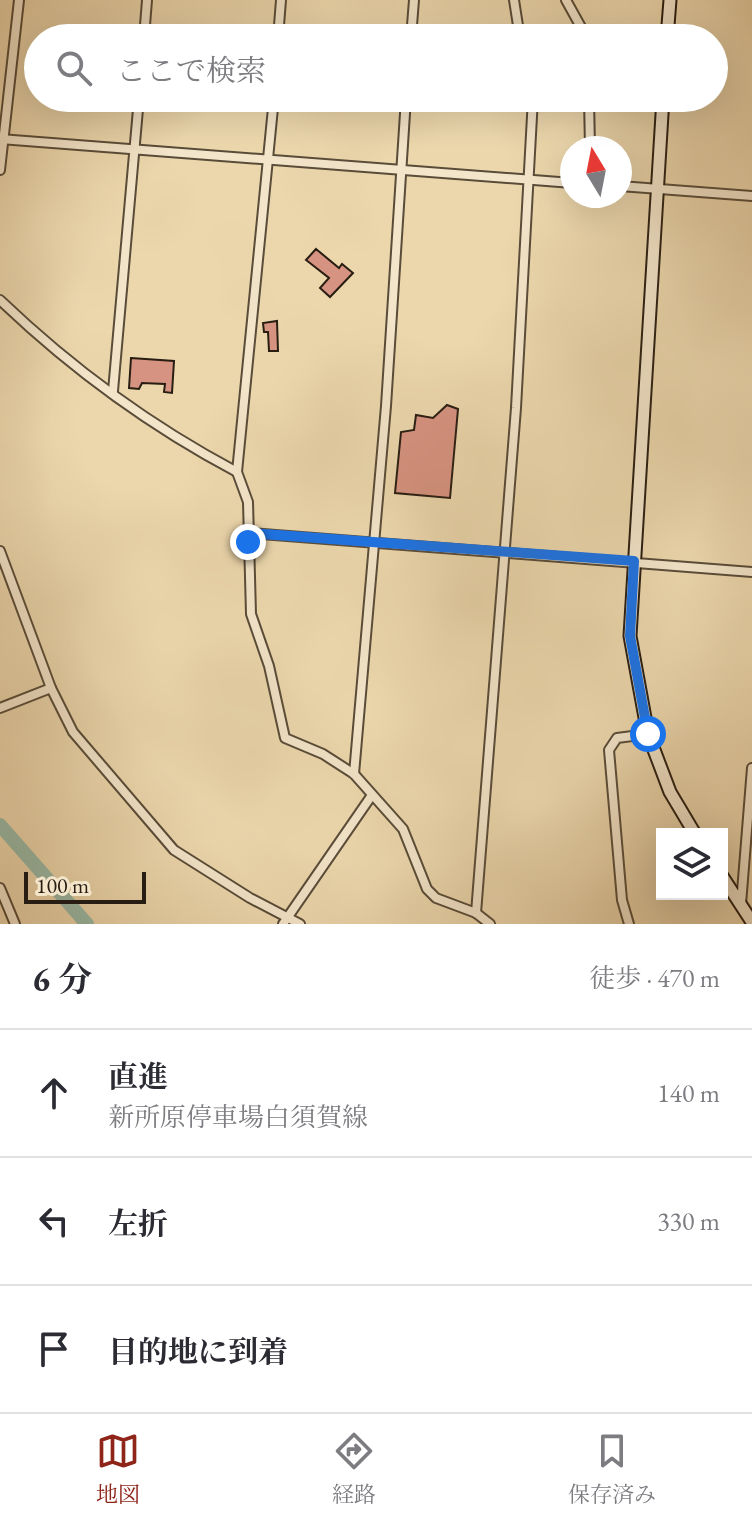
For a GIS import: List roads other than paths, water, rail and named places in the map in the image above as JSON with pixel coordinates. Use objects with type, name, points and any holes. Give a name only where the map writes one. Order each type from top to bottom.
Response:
[{"type":"main road","points":[[668,24],[670,0]]},
{"type":"main road","points":[[662,112],[630,636],[648,734],[670,792],[691,828]]},
{"type":"main road","points":[[728,885],[752,922]]},
{"type":"street","points":[[0,170],[1,139],[19,0]]},
{"type":"street","points":[[145,24],[147,0]]},
{"type":"street","points":[[279,24],[281,0]]},
{"type":"street","points":[[412,24],[414,0]]},
{"type":"street","points":[[514,0],[518,24]]},
{"type":"street","points":[[566,0],[579,24]]},
{"type":"street","points":[[113,391],[138,112]]},
{"type":"street","points":[[273,112],[237,472],[248,502],[251,614],[269,666],[285,738],[323,754],[354,774],[387,807],[403,829],[427,889],[436,898],[476,913],[490,924]]},
{"type":"street","points":[[354,774],[405,112]]},
{"type":"street","points":[[476,913],[505,552],[531,179],[533,112]]},
{"type":"street","points":[[589,112],[590,136]]},
{"type":"street","points":[[1,139],[135,152],[269,158],[560,182]]},
{"type":"street","points":[[632,187],[752,196]]},
{"type":"street","points":[[0,300],[27,326],[171,437],[237,472]]},
{"type":"street","points":[[249,533],[752,572]]},
{"type":"street","points":[[0,551],[51,688],[73,732],[174,850],[285,921],[300,924]]},
{"type":"street","points":[[0,708],[51,688]]},
{"type":"street","points":[[629,924],[622,900],[609,750],[617,738],[648,734]]},
{"type":"street","points":[[741,904],[752,768]]},
{"type":"street","points":[[285,921],[372,795]]},
{"type":"street","points":[[0,888],[15,924]]},
{"type":"waterway","points":[[0,825],[87,924]]}]
